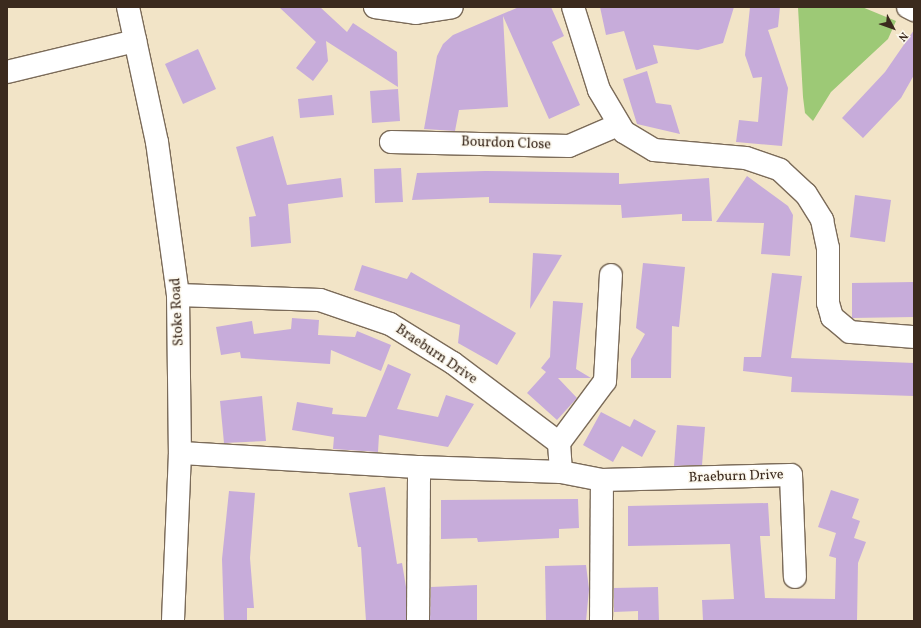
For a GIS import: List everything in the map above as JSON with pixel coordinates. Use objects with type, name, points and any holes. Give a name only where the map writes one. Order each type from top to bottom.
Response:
[{"type":"street","name":"Stoke Road","points":[[128,7],[157,142],[178,295],[180,453],[173,621]]},
{"type":"street","points":[[375,7],[416,13],[452,7]]},
{"type":"street","points":[[573,7],[599,90],[618,125],[654,150],[746,158],[780,170],[806,194],[822,220],[828,248],[828,303],[832,317],[850,332],[914,337]]},
{"type":"street","points":[[908,7],[914,10]]},
{"type":"street","points":[[7,72],[135,41]]},
{"type":"street","name":"Bourdon Close","points":[[391,142],[569,146],[618,125]]},
{"type":"street","points":[[561,472],[559,443],[605,381],[611,275]]},
{"type":"street","name":"Braeburn Drive","points":[[178,295],[284,296],[320,300],[354,309],[414,336],[559,443]]},
{"type":"street","name":"Braeburn Drive","points":[[180,453],[419,467],[561,472],[602,480],[791,475],[795,577]]},
{"type":"street","points":[[418,621],[419,467]]},
{"type":"street","points":[[601,621],[602,480]]},
{"type":"green space","points":[[798,7],[862,7],[896,21],[888,39],[831,92],[813,121],[805,113]]},
{"type":"building","points":[[279,7],[320,7],[347,32],[353,23],[397,52],[398,87],[326,41],[328,61],[313,81],[296,68],[316,42]]},
{"type":"building","points":[[519,7],[551,7],[564,36],[552,42],[580,105],[549,119],[503,16],[508,107],[459,110],[455,131],[424,129],[437,56],[443,44],[453,35]]},
{"type":"building","points":[[600,7],[734,7],[723,43],[698,50],[653,45],[658,63],[636,70],[624,31],[606,35]]},
{"type":"building","points":[[750,7],[780,7],[778,27],[768,30],[788,88],[782,146],[736,142],[739,120],[758,122],[762,77],[753,78],[745,55]]},
{"type":"building","points":[[914,30],[914,75],[901,98],[863,138],[842,118],[885,72]]},
{"type":"building","points":[[198,49],[216,89],[183,104],[165,64]]},
{"type":"building","points":[[647,71],[656,103],[671,105],[680,134],[637,124],[623,79]]},
{"type":"building","points":[[398,89],[400,121],[372,123],[370,91]]},
{"type":"building","points":[[332,95],[334,115],[300,118],[298,99]]},
{"type":"building","points":[[273,136],[287,185],[341,178],[343,197],[288,204],[291,243],[251,247],[249,217],[256,216],[236,147]]},
{"type":"building","points":[[401,168],[403,202],[375,203],[374,169]]},
{"type":"building","points":[[485,171],[619,173],[619,184],[709,178],[712,221],[682,221],[682,214],[622,218],[621,205],[489,203],[489,197],[412,200],[417,173]]},
{"type":"building","points":[[747,176],[788,206],[793,215],[790,256],[761,254],[764,223],[716,222]]},
{"type":"building","points":[[855,195],[891,200],[885,242],[850,237]]},
{"type":"building","points":[[533,253],[562,255],[530,309]]},
{"type":"building","points":[[643,263],[685,267],[679,327],[672,326],[671,378],[631,378],[631,359],[645,334],[636,328]]},
{"type":"building","points":[[362,265],[407,279],[411,272],[516,333],[497,365],[458,343],[460,325],[354,290]]},
{"type":"building","points":[[772,273],[802,276],[791,358],[914,363],[914,396],[791,392],[792,377],[743,371],[744,357],[761,357]]},
{"type":"building","points":[[914,282],[914,317],[852,318],[852,283]]},
{"type":"building","points":[[553,301],[583,303],[576,369],[591,378],[558,378],[577,398],[557,420],[527,393],[546,372],[541,368],[550,357]]},
{"type":"building","points":[[292,318],[319,320],[318,335],[355,337],[357,331],[391,345],[381,371],[331,350],[330,364],[241,358],[240,352],[221,355],[216,327],[252,321],[254,334],[291,329]]},
{"type":"building","points":[[388,364],[411,374],[397,409],[438,417],[446,395],[474,404],[448,447],[379,435],[378,452],[333,449],[334,437],[292,430],[297,402],[333,408],[332,414],[366,417]]},
{"type":"building","points":[[262,396],[266,441],[224,443],[220,401]]},
{"type":"building","points":[[601,412],[630,427],[634,419],[656,431],[642,457],[622,446],[613,462],[583,445]]},
{"type":"building","points":[[677,425],[705,427],[702,465],[674,466]]},
{"type":"building","points":[[385,487],[397,564],[402,563],[406,587],[406,621],[366,621],[361,547],[358,547],[349,493]]},
{"type":"building","points":[[831,490],[859,499],[852,518],[860,521],[854,538],[866,542],[858,563],[857,621],[703,621],[702,600],[734,599],[730,544],[628,546],[628,506],[768,503],[770,536],[760,536],[765,598],[835,599],[836,558],[829,556],[836,533],[818,527]]},
{"type":"building","points":[[229,491],[255,493],[250,558],[254,608],[247,608],[247,620],[224,621],[222,559]]},
{"type":"building","points":[[578,499],[579,528],[559,529],[559,538],[478,542],[477,538],[441,539],[441,500]]},
{"type":"building","points":[[586,565],[589,589],[586,621],[546,621],[545,566]]},
{"type":"building","points":[[477,585],[477,621],[430,621],[431,587]]},
{"type":"building","points":[[658,587],[659,621],[638,621],[638,611],[614,612],[614,588]]}]
